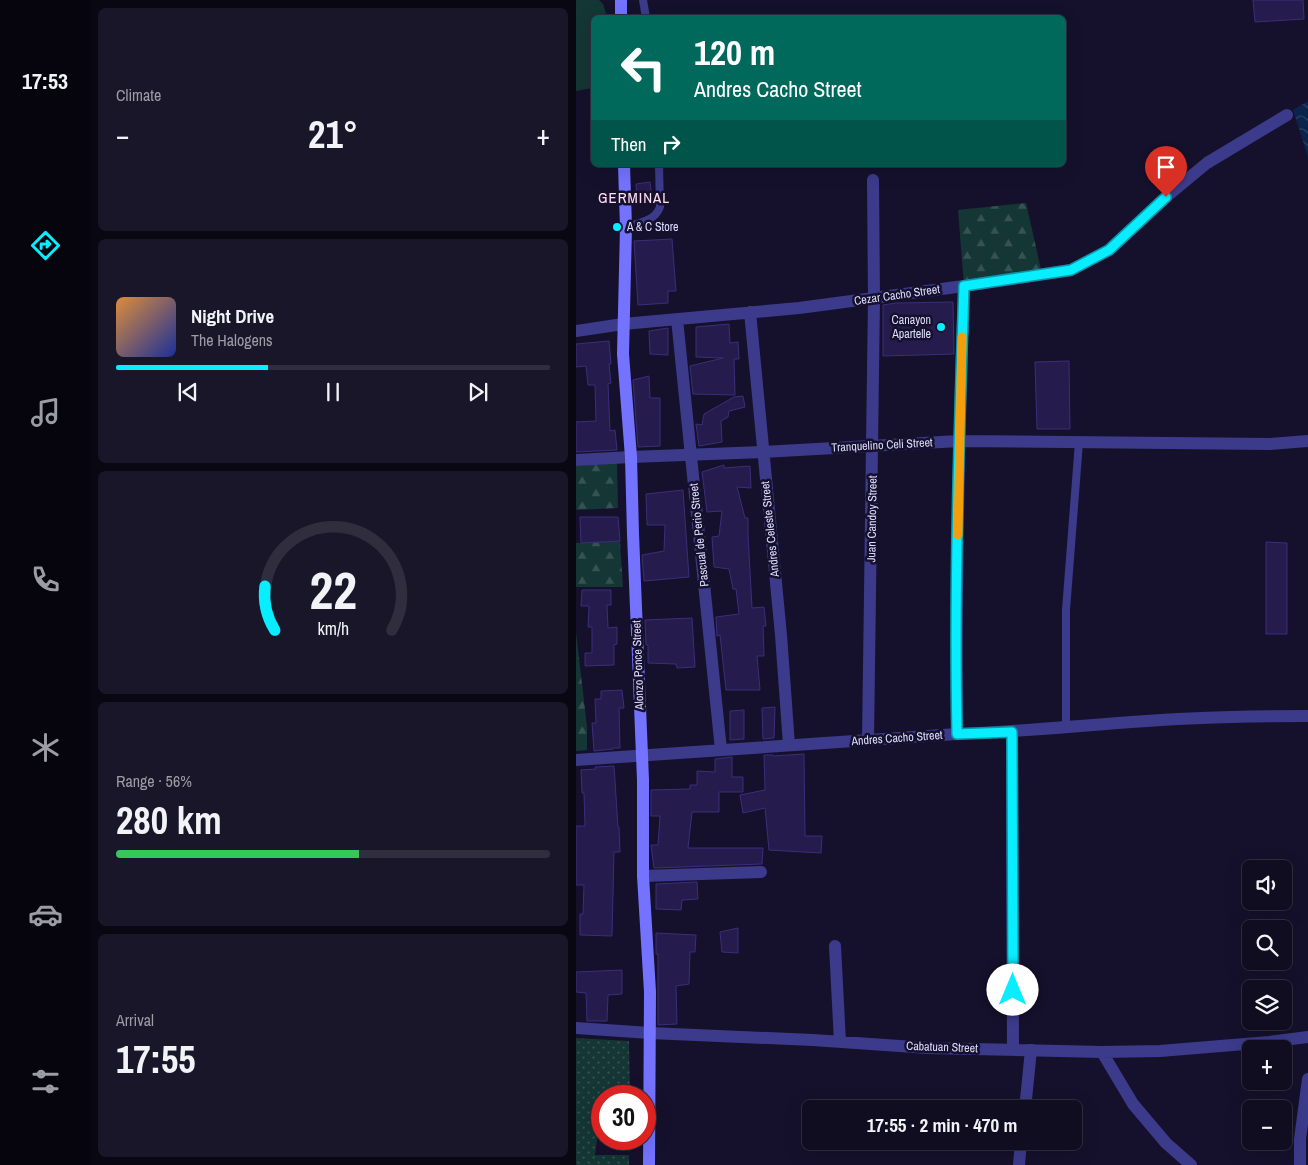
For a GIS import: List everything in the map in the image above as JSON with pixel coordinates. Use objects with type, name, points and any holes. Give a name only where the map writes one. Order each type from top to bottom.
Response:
[{"type":"street","points":[[621,0],[621,15]]},
{"type":"street","name":"Cezar Cacho Street","points":[[576,331],[623,324],[799,308],[1071,270],[1109,250],[1206,163],[1287,115]]},
{"type":"street","name":"Alonzo Ponce Street","points":[[624,167],[626,227],[623,354],[631,457],[632,534],[642,755],[644,876],[650,992],[649,1165]]},
{"type":"street","name":"Juan Candoy Street","points":[[868,740],[874,298],[873,180]]},
{"type":"street","points":[[957,734],[959,441],[964,286]]},
{"type":"street","name":"Andres Celeste Street","points":[[750,312],[781,634],[789,745]]},
{"type":"street","name":"Pascual de Perio Street","points":[[677,320],[721,750]]},
{"type":"street","name":"Tranquelino Celi Street","points":[[576,460],[959,441],[1269,444],[1308,441]]},
{"type":"street","name":"Andres Cacho Street","points":[[576,760],[1201,718],[1308,716]]},
{"type":"street","points":[[1012,732],[1013,1049]]},
{"type":"street","points":[[644,876],[762,872]]},
{"type":"street","points":[[835,946],[840,1042]]},
{"type":"street","name":"Cabatuan Street","points":[[576,1028],[928,1048],[1102,1052],[1160,1051],[1308,1037]]},
{"type":"street","points":[[1026,1100],[1031,1050]]},
{"type":"street","points":[[1102,1052],[1133,1104],[1166,1143],[1191,1165]]},
{"type":"street","points":[[1300,1165],[1300,1139],[1308,1079]]},
{"type":"street","points":[[1019,1165],[1020,1150]]},
{"type":"lane","points":[[643,0],[646,15]]},
{"type":"lane","points":[[626,227],[650,220],[658,214],[660,207],[659,167]]},
{"type":"lane","points":[[1066,727],[1066,610],[1079,442]]},
{"type":"green space","points":[[576,0],[599,0],[603,4],[606,15],[591,15],[591,88],[576,91]]},
{"type":"green space","points":[[1026,203],[1042,274],[964,286],[958,210]]},
{"type":"green space","points":[[617,463],[618,508],[576,510],[576,466]]},
{"type":"green space","points":[[620,541],[623,587],[576,587],[576,543]]},
{"type":"green space","points":[[576,632],[587,727],[587,750],[576,751]]},
{"type":"green space","points":[[576,1038],[629,1041],[630,1085],[591,1085],[591,1150],[596,1150],[595,1155],[629,1155],[629,1165],[576,1165]]},
{"type":"water","points":[[1308,101],[1308,157],[1293,110]]},
{"type":"building","points":[[1253,0],[1303,0],[1304,19],[1255,22]]},
{"type":"building","points":[[650,182],[652,198],[637,199],[636,184]]},
{"type":"building","points":[[672,239],[676,291],[668,291],[668,303],[638,305],[634,241]]},
{"type":"building","points":[[953,302],[954,354],[883,356],[883,305]]},
{"type":"building","points":[[729,324],[730,343],[738,342],[739,359],[734,359],[735,395],[693,394],[690,366],[723,358],[696,357],[696,327]]},
{"type":"building","points":[[668,328],[668,355],[650,354],[649,331]]},
{"type":"building","points":[[609,341],[611,364],[609,364],[611,383],[608,384],[610,431],[615,430],[617,450],[576,452],[576,422],[596,421],[595,385],[588,385],[586,366],[576,367],[576,344]]},
{"type":"building","points":[[1069,361],[1070,429],[1037,429],[1035,362]]},
{"type":"building","points":[[649,376],[650,398],[660,398],[660,446],[638,447],[633,380]]},
{"type":"building","points":[[743,396],[745,407],[729,411],[728,417],[721,421],[722,442],[699,446],[696,424],[702,425],[704,414],[734,397]]},
{"type":"building","points":[[724,465],[724,468],[750,466],[751,488],[737,487],[745,518],[748,518],[752,608],[764,607],[766,626],[763,626],[764,656],[757,656],[760,690],[726,690],[720,635],[717,636],[716,617],[739,614],[736,589],[733,589],[729,569],[714,567],[712,537],[719,536],[722,511],[707,512],[702,472]]},
{"type":"building","points":[[683,490],[689,577],[644,581],[642,555],[664,551],[665,525],[647,525],[646,494]]},
{"type":"building","points":[[580,517],[618,517],[620,541],[581,543]]},
{"type":"building","points":[[1266,542],[1287,543],[1287,634],[1266,634]]},
{"type":"building","points":[[582,590],[611,590],[611,605],[607,605],[608,628],[617,627],[617,644],[614,645],[614,665],[585,666],[585,653],[592,653],[592,627],[588,627],[589,606],[581,606]]},
{"type":"building","points":[[692,618],[695,667],[677,668],[676,664],[648,663],[645,620]]},
{"type":"building","points":[[622,690],[624,708],[619,708],[620,748],[594,751],[592,723],[596,723],[595,699],[601,699],[601,691]]},
{"type":"building","points":[[775,707],[774,738],[763,739],[762,708]]},
{"type":"building","points":[[744,710],[744,739],[730,740],[730,711]]},
{"type":"building","points":[[804,754],[805,836],[822,836],[821,853],[769,850],[765,808],[743,813],[740,795],[765,790],[764,755]]},
{"type":"building","points":[[732,757],[732,777],[743,777],[743,792],[719,792],[719,812],[692,812],[688,848],[763,848],[762,864],[654,868],[651,845],[658,845],[660,816],[651,816],[651,790],[690,789],[690,785],[697,785],[697,771],[715,772],[715,759]]},
{"type":"building","points":[[614,766],[620,852],[614,852],[612,936],[580,935],[580,914],[583,914],[584,885],[576,885],[576,826],[585,826],[581,770]]},
{"type":"building","points":[[697,882],[698,899],[682,900],[681,910],[656,909],[656,884]]},
{"type":"building","points":[[738,928],[738,953],[722,952],[720,932]]},
{"type":"building","points":[[656,933],[696,935],[695,952],[690,952],[689,984],[676,986],[677,1024],[658,1025],[658,954],[656,954]]},
{"type":"building","points":[[622,970],[622,994],[608,995],[607,1021],[587,1021],[586,993],[576,992],[576,972]]},
{"type":"slow traffic","points":[[958,535],[962,337]]},
{"type":"place","name":"A & C Store","points":[[617,227]]},
{"type":"place","name":"Canayon Apartelle","points":[[941,327]]},
{"type":"district","name":"GERMINAL","points":[[634,198]]},
{"type":"route","points":[[1013,990],[1012,732],[957,734],[956,666],[964,286],[1071,270],[1109,250],[1166,197]]}]
